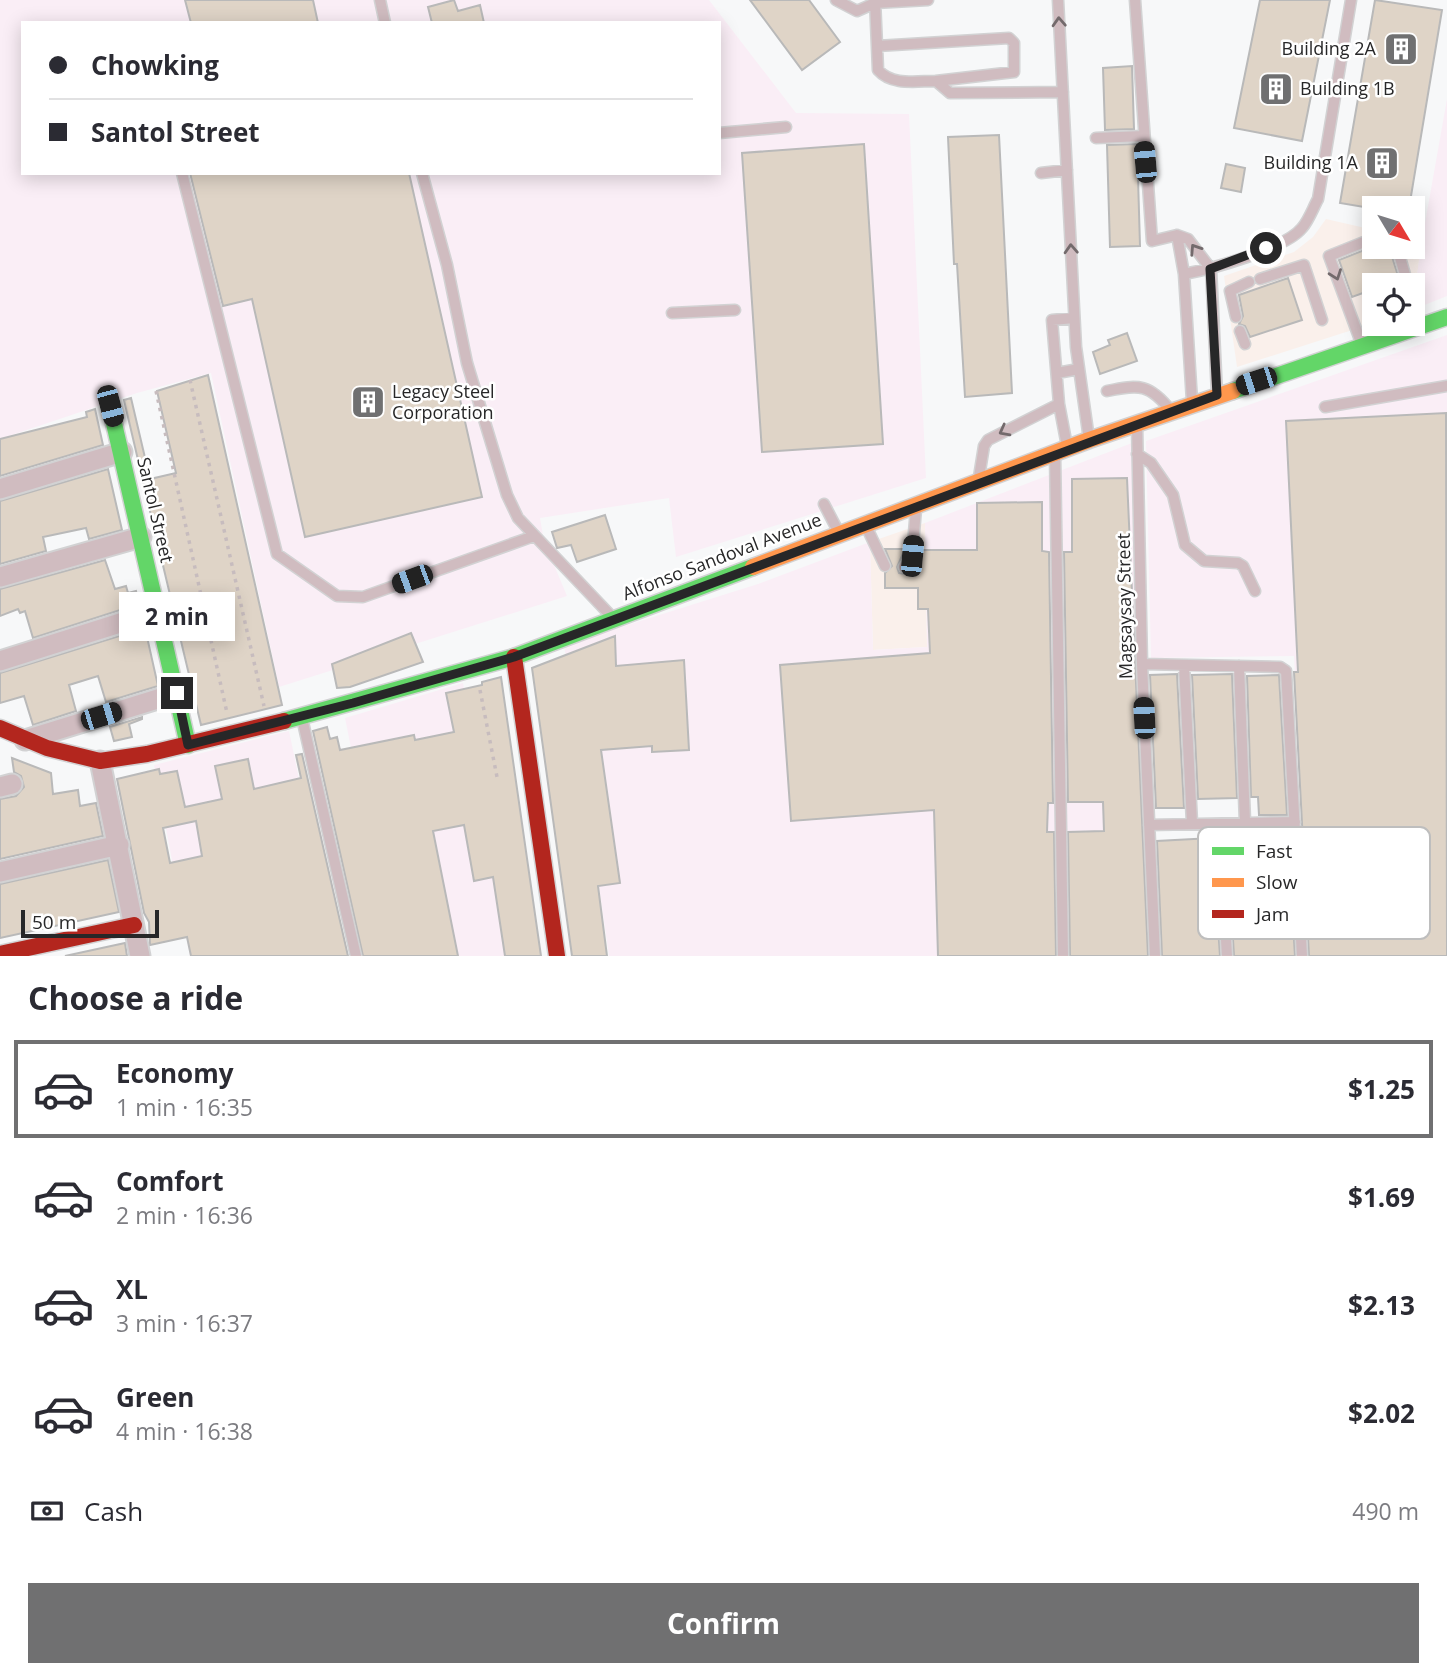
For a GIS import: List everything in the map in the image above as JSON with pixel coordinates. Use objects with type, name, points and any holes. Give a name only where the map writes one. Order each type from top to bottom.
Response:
[{"type":"main road","name":"Alfonso Sandoval Avenue","points":[[1425,323],[1447,317]]},
{"type":"main road","name":"Alfonso Sandoval Avenue","points":[[0,728],[25,740],[100,761],[188,745],[268,726],[475,669],[514,657],[1089,440],[1386,336]]},
{"type":"main road","name":"Santol Street","points":[[110,406],[188,745]]},
{"type":"main road","points":[[514,657],[557,956]]},
{"type":"main road","points":[[0,954],[134,925]]},
{"type":"street","points":[[0,489],[122,452]]},
{"type":"street","points":[[0,577],[141,537]]},
{"type":"street","points":[[0,662],[158,611]]},
{"type":"street","points":[[25,740],[177,693]]},
{"type":"street","points":[[100,761],[140,956]]},
{"type":"street","points":[[0,872],[119,845]]},
{"type":"lane","points":[[380,0],[385,21]]},
{"type":"lane","points":[[836,0],[857,11],[875,1],[928,0]]},
{"type":"lane","points":[[1058,0],[1074,318],[1089,440]]},
{"type":"lane","points":[[1136,0],[1152,241],[1177,235],[1191,241],[1210,269],[1217,395]]},
{"type":"lane","points":[[1184,274],[1210,269],[1290,239],[1303,228],[1318,199],[1351,0]]},
{"type":"lane","points":[[875,1],[878,70],[884,77],[898,81],[936,81],[1014,72],[1014,43],[1009,38],[877,46]]},
{"type":"lane","points":[[936,81],[950,93],[1063,92]]},
{"type":"lane","points":[[721,133],[786,127]]},
{"type":"lane","points":[[1096,138],[1143,136]]},
{"type":"lane","points":[[1041,173],[1067,170]]},
{"type":"lane","points":[[182,175],[277,554],[337,596],[363,597],[534,536]]},
{"type":"lane","points":[[423,175],[447,265],[467,363],[503,482],[518,518],[613,618]]},
{"type":"lane","points":[[1177,235],[1184,274],[1192,404]]},
{"type":"lane","points":[[1362,244],[1329,256],[1362,346]]},
{"type":"lane","points":[[1260,279],[1304,265],[1322,320]]},
{"type":"lane","points":[[1236,317],[1230,291],[1249,282]]},
{"type":"lane","points":[[672,313],[735,310]]},
{"type":"lane","points":[[1063,956],[1061,451],[1052,320],[1074,318]]},
{"type":"lane","points":[[1241,331],[1245,344]]},
{"type":"lane","points":[[1056,373],[1079,369]]},
{"type":"lane","points":[[1107,391],[1140,386],[1159,396],[1171,411]]},
{"type":"lane","points":[[1325,407],[1447,386]]},
{"type":"lane","points":[[978,481],[984,446],[989,440],[1059,404]]},
{"type":"lane","name":"Magsaysay Street","points":[[1137,424],[1142,664],[1154,956]]},
{"type":"lane","points":[[1137,454],[1151,463],[1172,495],[1185,545],[1204,561],[1238,563],[1243,566],[1255,591]]},
{"type":"lane","points":[[824,504],[839,534]]},
{"type":"lane","points":[[904,567],[912,556],[916,505]]},
{"type":"lane","points":[[865,524],[885,566]]},
{"type":"lane","points":[[1142,664],[1280,667],[1286,671],[1295,827]]},
{"type":"lane","points":[[1184,665],[1192,823]]},
{"type":"lane","points":[[1239,666],[1245,822]]},
{"type":"lane","points":[[302,717],[356,956]]},
{"type":"lane","points":[[1149,825],[1295,822]]},
{"type":"path","points":[[190,380],[268,726]]},
{"type":"path","points":[[156,391],[232,734]]},
{"type":"path","points":[[475,669],[497,777]]},
{"type":"shaded area","points":[[0,0],[709,0],[796,113],[909,114],[926,478],[676,557],[669,498],[540,518],[544,541],[567,596],[279,687],[211,373],[137,393],[0,439]]},
{"type":"shaded area","points":[[1447,99],[1447,296],[1425,305],[1425,273],[1417,273],[1419,259],[1425,259],[1425,223]]},
{"type":"shaded area","points":[[1326,219],[1362,227],[1362,259],[1419,259],[1417,273],[1362,273],[1362,327],[1237,367],[1224,276],[1294,252],[1313,237]]},
{"type":"shaded area","points":[[1447,335],[1447,956],[1310,956],[1309,939],[1430,939],[1430,827],[1303,827],[1294,656],[1151,658],[1146,441]]},
{"type":"shaded area","points":[[1132,443],[1152,956],[609,956],[564,645],[758,584],[870,542],[873,650],[927,647],[925,523]]},
{"type":"shaded area","points":[[925,523],[927,647],[873,650],[870,542]]},
{"type":"shaded area","points":[[463,683],[508,956],[393,956],[345,718]]},
{"type":"shaded area","points":[[289,731],[336,956],[190,956],[154,765]]},
{"type":"building","points":[[185,0],[313,0],[318,21],[190,21]]},
{"type":"building","points":[[454,0],[458,11],[480,5],[484,21],[432,21],[428,7]]},
{"type":"building","points":[[750,0],[809,0],[840,42],[802,70]]},
{"type":"building","name":"Building 1B","points":[[1260,0],[1330,0],[1302,141],[1234,128]]},
{"type":"building","points":[[1375,0],[1442,10],[1411,196],[1362,196],[1362,207],[1340,203]]},
{"type":"building","points":[[1132,66],[1134,129],[1105,130],[1103,68]]},
{"type":"building","points":[[999,135],[1012,393],[965,397],[957,264],[954,264],[948,137]]},
{"type":"building","points":[[864,144],[883,444],[762,452],[742,153]]},
{"type":"building","points":[[1137,144],[1140,246],[1110,247],[1107,145]]},
{"type":"building","points":[[1226,164],[1245,168],[1241,192],[1221,188]]},
{"type":"building","name":"Legacy Steel Corporation","points":[[190,175],[409,175],[482,497],[305,537],[252,299],[223,306]]},
{"type":"building","points":[[1362,251],[1362,259],[1393,259],[1397,273],[1362,273],[1362,293],[1352,297],[1339,260]]},
{"type":"building","points":[[1288,278],[1302,320],[1250,337],[1245,326],[1239,324],[1243,316],[1239,295]]},
{"type":"building","points":[[1127,333],[1137,361],[1100,374],[1093,352],[1110,345],[1108,340]]},
{"type":"building","points":[[208,375],[282,705],[201,725],[161,557],[166,556],[160,523],[153,524],[124,400],[131,398],[150,479],[176,473],[157,391]]},
{"type":"building","points":[[95,409],[103,445],[0,476],[0,439],[87,417],[86,412]]},
{"type":"building","points":[[1446,413],[1447,956],[1309,956],[1308,939],[1430,939],[1430,827],[1302,827],[1286,421]]},
{"type":"building","points":[[108,469],[122,530],[89,539],[86,528],[43,537],[46,551],[0,564],[0,501]]},
{"type":"building","points":[[1127,478],[1148,956],[1070,956],[1068,832],[1104,831],[1103,802],[1068,802],[1064,552],[1072,552],[1072,479]]},
{"type":"building","points":[[1042,502],[1042,551],[1049,552],[1053,803],[1048,803],[1047,832],[1054,832],[1056,956],[938,956],[934,810],[791,821],[780,665],[930,653],[928,609],[918,609],[918,588],[885,588],[885,573],[892,566],[885,549],[905,549],[897,567],[899,573],[906,574],[918,560],[920,550],[977,550],[977,503]]},
{"type":"building","points":[[605,515],[616,549],[577,562],[571,545],[557,548],[552,532]]},
{"type":"building","points":[[105,560],[115,589],[126,586],[128,593],[136,591],[139,604],[33,638],[25,611],[20,613],[18,609],[0,616],[0,589]]},
{"type":"building","points":[[145,628],[158,686],[106,702],[98,676],[69,685],[76,711],[33,725],[24,696],[0,703],[0,673]]},
{"type":"building","points":[[411,633],[423,662],[350,687],[337,688],[332,664]]},
{"type":"building","points":[[615,636],[616,666],[684,660],[689,750],[652,752],[652,746],[601,750],[620,883],[598,886],[607,956],[572,956],[532,668]]},
{"type":"building","points":[[1177,674],[1184,808],[1156,808],[1150,675]]},
{"type":"building","points":[[1232,674],[1237,798],[1198,799],[1192,675]]},
{"type":"building","points":[[1279,675],[1287,815],[1259,815],[1258,797],[1251,797],[1247,676]]},
{"type":"building","points":[[501,677],[541,956],[505,956],[493,877],[474,881],[464,825],[433,831],[458,956],[363,956],[313,731],[327,727],[330,739],[337,737],[340,750],[414,735],[415,740],[454,732],[446,693],[482,685],[482,682]]},
{"type":"building","points":[[142,717],[129,724],[132,737],[114,741],[110,727]]},
{"type":"building","points":[[302,754],[348,956],[191,956],[187,937],[150,945],[149,922],[144,913],[117,779],[159,769],[160,774],[177,771],[185,807],[222,799],[215,766],[248,759],[254,789],[301,778],[296,755]],"holes":[[[196,821],[202,856],[170,863],[163,828]]]},
{"type":"building","points":[[12,758],[51,773],[53,794],[78,790],[80,806],[96,803],[103,836],[0,859],[0,799],[16,796],[24,787],[21,776],[14,772]]},
{"type":"building","points":[[1198,839],[1198,939],[1219,939],[1220,956],[1162,956],[1157,841]]},
{"type":"building","points":[[108,860],[119,912],[0,938],[0,884]]},
{"type":"building","points":[[1233,939],[1294,939],[1295,956],[1234,956]]},
{"type":"building","points":[[125,943],[127,956],[65,956]]},
{"type":"traffic: fast","points":[[1233,391],[1447,317]]},
{"type":"traffic: fast","points":[[110,406],[188,745]]},
{"type":"traffic: fast","points":[[284,721],[514,657],[753,567]]},
{"type":"traffic: slow","points":[[753,567],[1089,440],[1233,391]]},
{"type":"traffic: jam","points":[[514,657],[557,956]]},
{"type":"traffic: jam","points":[[0,728],[47,748],[100,761],[147,754],[284,721]]},
{"type":"traffic: jam","points":[[0,954],[134,925]]},
{"type":"place","name":"Building 2A","points":[[1401,49]]},
{"type":"place","name":"Building 1B","points":[[1276,89]]},
{"type":"place","name":"Building 1A","points":[[1382,163]]},
{"type":"place","name":"Legacy Steel Corporation","points":[[368,402]]},
{"type":"route","points":[[177,693],[188,745],[427,683],[514,657],[978,481],[1217,395],[1215,311],[1210,269],[1266,248]]}]
